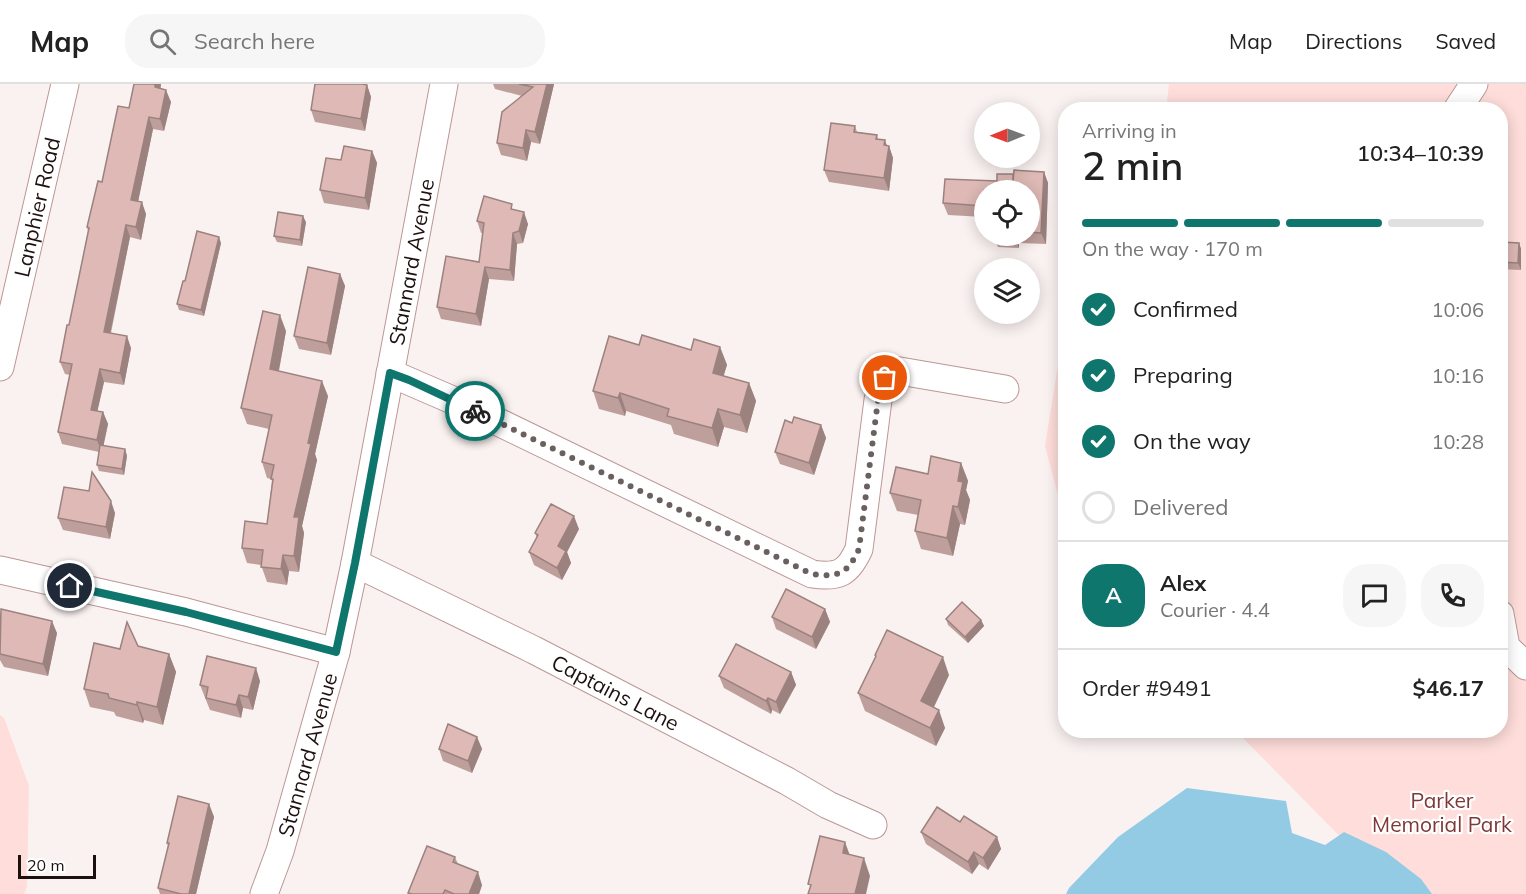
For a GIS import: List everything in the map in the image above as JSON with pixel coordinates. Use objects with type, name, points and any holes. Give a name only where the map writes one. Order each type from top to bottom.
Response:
[{"type":"street","name":"Lanphier Road","points":[[0,367],[65,84]]},
{"type":"street","name":"Stannard Avenue","points":[[264,894],[280,851],[336,652],[355,563],[444,84]]},
{"type":"street","points":[[1462,102],[1474,84]]},
{"type":"street","points":[[390,373],[458,402],[812,574],[827,576],[840,573],[852,564],[859,549],[878,400],[885,378],[894,370],[1005,389]]},
{"type":"street","name":"Captains Lane","points":[[355,563],[534,650],[787,781],[828,805],[873,825]]},
{"type":"street","points":[[0,570],[186,612],[336,652]]},
{"type":"street","points":[[1508,649],[1526,666]]},
{"type":"green space","name":"Parker Memorial Park","points":[[1169,84],[1526,84],[1526,894],[1413,894],[1373,870],[1243,738],[1508,738],[1508,102],[1167,102]]},
{"type":"green space","points":[[1058,365],[1058,495],[1045,446]]},
{"type":"green space","points":[[0,715],[4,718],[29,786],[27,887],[24,894],[0,894]]},
{"type":"water","points":[[1187,788],[1286,801],[1292,833],[1325,845],[1344,832],[1386,852],[1421,879],[1432,894],[1066,894],[1069,888],[1118,837]]},
{"type":"building","points":[[134,84],[155,84],[155,87],[166,90],[160,119],[149,117],[131,200],[142,202],[136,227],[126,225],[104,332],[127,336],[120,373],[100,369],[91,410],[103,412],[97,440],[58,432],[72,364],[60,362],[98,181],[102,182],[118,106],[129,108]]},
{"type":"building","points":[[315,84],[367,85],[361,119],[311,110]]},
{"type":"building","points":[[519,84],[547,84],[535,132],[526,130],[523,148],[497,143],[502,112],[533,87]]},
{"type":"building","points":[[831,123],[855,126],[854,132],[877,135],[876,139],[885,140],[884,145],[889,146],[884,178],[824,170]]},
{"type":"building","points":[[344,146],[372,151],[365,198],[320,190],[326,158],[341,160]]},
{"type":"building","points":[[1014,170],[1044,172],[1041,233],[1040,180],[1013,180]]},
{"type":"building","points":[[997,174],[1013,174],[1013,180],[997,180]]},
{"type":"building","points":[[945,179],[974,180],[974,205],[943,203]]},
{"type":"building","points":[[484,196],[512,204],[511,209],[524,212],[519,231],[513,233],[510,270],[485,267],[476,314],[437,307],[446,256],[479,262],[484,223],[477,221]]},
{"type":"building","points":[[278,212],[303,216],[300,240],[274,236]]},
{"type":"building","points":[[197,231],[219,237],[201,310],[177,304]]},
{"type":"building","points":[[1508,242],[1519,243],[1518,263],[1508,262]]},
{"type":"building","points":[[308,267],[340,274],[327,343],[294,336]]},
{"type":"building","points":[[263,311],[280,315],[270,369],[322,381],[308,443],[311,444],[294,517],[299,517],[294,556],[283,555],[281,569],[261,567],[263,550],[242,548],[245,521],[267,524],[273,479],[271,479],[274,465],[262,462],[272,415],[241,408]]},
{"type":"building","points":[[642,335],[691,350],[694,339],[720,347],[713,373],[749,383],[740,415],[718,409],[712,428],[667,416],[669,409],[620,393],[618,398],[593,391],[609,336],[639,345]]},
{"type":"building","points":[[794,417],[821,425],[809,463],[775,452],[785,420],[792,423]]},
{"type":"building","points":[[100,445],[125,449],[122,469],[97,465]]},
{"type":"building","points":[[931,456],[961,463],[958,481],[963,482],[958,507],[953,506],[947,538],[915,531],[921,500],[890,493],[896,467],[928,474]]},
{"type":"building","points":[[92,472],[111,501],[106,527],[58,518],[64,487],[89,491]]},
{"type":"building","points":[[551,504],[574,516],[558,546],[566,551],[557,568],[529,552],[538,535],[535,533]]},
{"type":"building","points":[[786,589],[825,609],[812,637],[772,617]]},
{"type":"building","points":[[962,602],[981,620],[965,637],[946,619]]},
{"type":"building","points":[[1,609],[52,621],[43,664],[0,654]]},
{"type":"building","points":[[127,622],[138,646],[169,654],[157,707],[137,702],[137,705],[109,698],[108,694],[84,689],[94,643],[120,649]]},
{"type":"building","points":[[887,630],[943,657],[921,701],[939,710],[930,728],[858,693]]},
{"type":"building","points":[[736,644],[791,672],[776,702],[768,698],[766,701],[719,676]]},
{"type":"building","points":[[207,656],[256,668],[248,697],[239,695],[236,705],[206,698],[208,687],[200,685]]},
{"type":"building","points":[[448,724],[477,737],[468,761],[439,749]]},
{"type":"building","points":[[178,796],[209,804],[189,894],[158,888]]},
{"type":"building","points":[[937,807],[960,822],[964,816],[997,837],[983,858],[974,852],[968,862],[921,832]]},
{"type":"building","points":[[820,836],[845,842],[843,853],[864,858],[855,894],[808,894],[811,885],[808,884]]},
{"type":"building","points":[[427,846],[455,857],[453,862],[478,872],[469,894],[454,894],[445,890],[443,894],[408,893]]},
{"type":"way so far","points":[[475,411],[812,574],[827,576],[840,573],[852,564],[859,549],[878,400],[885,378]]},
{"type":"route","points":[[70,586],[186,612],[336,652],[390,373],[475,411]]}]
